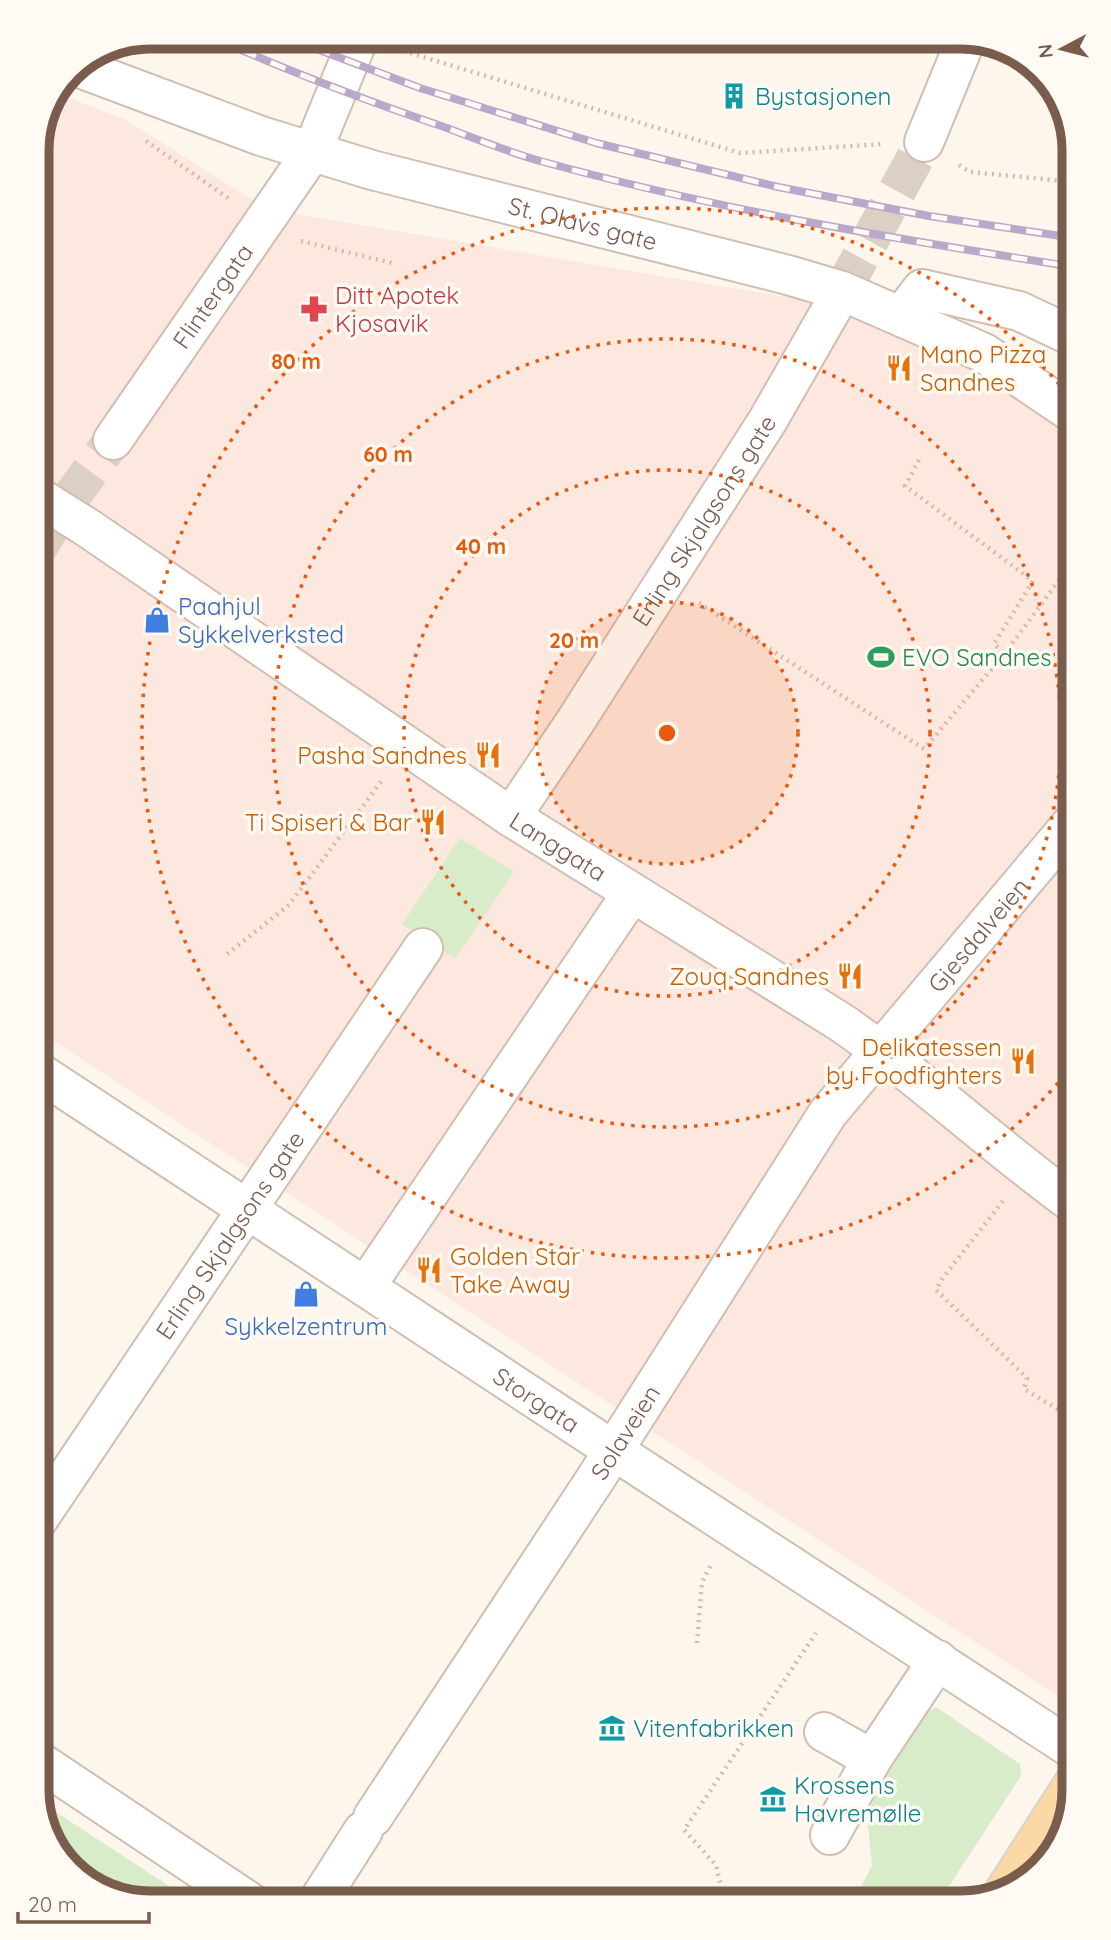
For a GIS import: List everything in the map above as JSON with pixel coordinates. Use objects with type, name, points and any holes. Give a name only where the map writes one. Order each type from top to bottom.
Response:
[{"type":"main road","points":[[1015,1875],[1061,1803]]},
{"type":"street","name":"Flintergata","points":[[113,440],[312,152],[354,49]]},
{"type":"street","points":[[924,142],[962,49]]},
{"type":"street","name":"St. Olavs gate","points":[[88,71],[261,136],[404,179],[788,275],[842,291],[984,353],[1062,406]]},
{"type":"street","points":[[902,316],[922,289],[1019,311],[1062,331]]},
{"type":"street","name":"Erling Skjalgsons gate","points":[[511,817],[768,421],[842,291]]},
{"type":"street","name":"Langgata","points":[[49,504],[511,817],[842,1023],[881,1050],[1028,1171],[1062,1195]]},
{"type":"street","name":"Gjesdalveien","points":[[881,1050],[1062,835]]},
{"type":"street","points":[[366,1286],[632,892]]},
{"type":"street","name":"Erling Skjalgsons gate","points":[[49,1503],[423,948]]},
{"type":"street","name":"Solaveien","points":[[325,1891],[614,1450],[828,1114],[881,1050]]},
{"type":"street","name":"Storgata","points":[[49,1079],[1062,1742]]},
{"type":"street","points":[[830,1835],[872,1759],[937,1660]]},
{"type":"street","points":[[824,1732],[872,1759]]},
{"type":"street","points":[[49,1768],[233,1891]]},
{"type":"path","points":[[404,52],[740,153],[924,142],[970,172],[1062,181]]},
{"type":"path","points":[[140,136],[289,238],[396,264]]},
{"type":"path","points":[[919,460],[905,486],[1033,581],[994,643],[1005,653]]},
{"type":"path","points":[[666,581],[924,749],[1005,653],[1062,576]]},
{"type":"path","points":[[227,954],[289,905],[406,747]]},
{"type":"path","points":[[997,1209],[936,1290],[1027,1378],[1024,1389],[1062,1412]]},
{"type":"path","points":[[697,1643],[702,1583],[716,1556]]},
{"type":"path","points":[[722,1891],[716,1865],[684,1830],[839,1597]]},
{"type":"shaded area","points":[[65,96],[126,120],[267,209],[850,308],[968,351],[1062,418],[1062,1699],[49,1038],[49,144],[52,124]]},
{"type":"green space","points":[[460,838],[514,872],[455,959],[402,924]]},
{"type":"green space","points":[[936,1707],[1020,1764],[1021,1776],[946,1891],[858,1891],[872,1866],[867,1815],[880,1786],[927,1712]]},
{"type":"green space","points":[[51,1809],[177,1891],[131,1889],[105,1881],[94,1874],[66,1846],[59,1835]]},
{"type":"tunnel","points":[[842,291],[924,142]]},
{"type":"tunnel","points":[[49,530],[113,440]]},
{"type":"railway","points":[[239,49],[356,96],[544,162],[741,209],[1062,265]]},
{"type":"railway","points":[[317,49],[420,88],[596,143],[778,187],[929,216],[1062,236]]},
{"type":"place","name":"Bystasjonen","points":[[734,96]]},
{"type":"place","name":"Ditt Apotek Kjosavik","points":[[314,309]]},
{"type":"place","name":"Mano Pizza Sandnes","points":[[899,368]]},
{"type":"place","name":"Paahjul Sykkelverksted","points":[[157,620]]},
{"type":"place","name":"EVO Sandnes","points":[[881,657]]},
{"type":"place","name":"Pasha Sandnes","points":[[488,755]]},
{"type":"place","name":"Ti Spiseri & Bar","points":[[433,822]]},
{"type":"place","name":"Zouq Sandnes","points":[[850,976]]},
{"type":"place","name":"Delikatessen by Foodfighters","points":[[1023,1061]]},
{"type":"place","name":"Golden Star Take Away","points":[[429,1270]]},
{"type":"place","name":"Sykkelzentrum","points":[[306,1294]]},
{"type":"place","name":"Vitenfabrikken","points":[[612,1728]]},
{"type":"place","name":"Krossens Havremølle","points":[[773,1799]]}]
